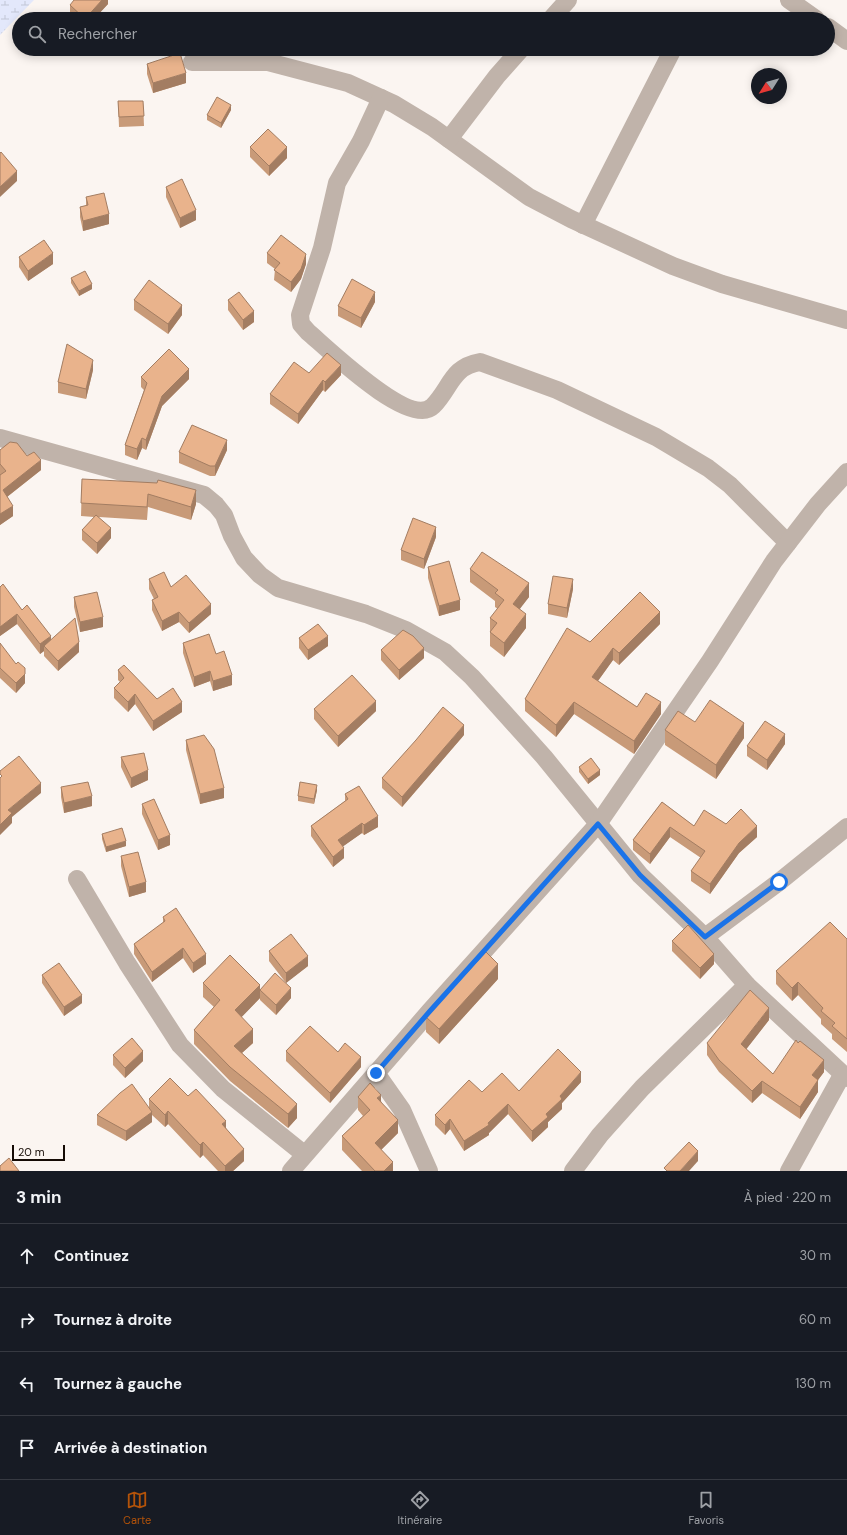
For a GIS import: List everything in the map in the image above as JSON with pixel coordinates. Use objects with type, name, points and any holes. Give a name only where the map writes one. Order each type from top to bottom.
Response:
[{"type":"street","points":[[557,12],[568,0]]},
{"type":"street","points":[[789,0],[806,12]]},
{"type":"street","points":[[835,33],[847,42]]},
{"type":"street","points":[[449,139],[497,76],[515,56]]},
{"type":"street","points":[[583,225],[669,56]]},
{"type":"street","points":[[192,62],[268,62],[348,83],[381,98],[432,126],[529,197],[583,225],[673,266],[722,284],[847,320]]},
{"type":"street","points":[[381,98],[361,141],[337,183],[322,248],[300,315],[301,324],[308,332],[363,381],[408,408],[420,410],[432,407],[455,375],[467,364],[480,362],[557,390],[656,437],[708,468],[730,485],[788,543]]},
{"type":"street","points":[[0,438],[204,495],[216,505],[224,515],[232,536],[244,558],[260,575],[278,588],[366,614],[406,630],[445,652],[472,677],[507,714],[544,757],[640,875],[705,937],[747,985],[844,1077],[789,1171]]},
{"type":"street","points":[[291,1171],[304,1154],[430,1011],[598,824],[710,661],[774,561],[847,472]]},
{"type":"street","points":[[705,937],[785,878],[847,827]]},
{"type":"street","points":[[77,878],[127,963],[180,1045],[223,1089],[304,1154]]},
{"type":"street","points":[[573,1171],[600,1135],[642,1088],[747,985]]},
{"type":"street","points":[[376,1073],[402,1110],[430,1171]]},
{"type":"green space","points":[[0,0],[34,0],[22,12],[12,12],[12,23],[0,35]]},
{"type":"building","points":[[74,0],[102,0],[91,12],[78,12],[70,5]]},
{"type":"building","points":[[171,56],[181,56],[186,73],[153,83],[147,64]]},
{"type":"building","points":[[217,97],[231,105],[221,123],[207,115]]},
{"type":"building","points":[[118,101],[143,101],[144,116],[119,117]]},
{"type":"building","points":[[268,129],[287,147],[269,166],[250,147]]},
{"type":"building","points":[[1,152],[17,171],[0,187],[0,153]]},
{"type":"building","points":[[182,179],[196,210],[180,218],[166,187]]},
{"type":"building","points":[[104,193],[109,214],[83,221],[80,207],[88,205],[86,197]]},
{"type":"building","points":[[281,235],[306,254],[301,269],[291,282],[274,270],[280,263],[267,253]]},
{"type":"building","points":[[44,240],[53,253],[28,271],[19,257]]},
{"type":"building","points":[[85,271],[92,284],[79,291],[71,278]]},
{"type":"building","points":[[352,279],[375,292],[361,318],[338,306]]},
{"type":"building","points":[[149,280],[182,305],[168,324],[134,300]]},
{"type":"building","points":[[239,292],[254,311],[243,320],[228,300]]},
{"type":"building","points":[[67,344],[93,360],[86,389],[58,382]]},
{"type":"building","points":[[169,349],[189,369],[162,396],[146,440],[142,438],[137,449],[125,445],[147,383],[141,377]]},
{"type":"building","points":[[327,353],[341,365],[325,382],[323,380],[298,414],[270,394],[294,362],[309,373]]},
{"type":"building","points":[[192,425],[227,440],[215,466],[210,466],[179,452]]},
{"type":"building","points":[[10,442],[17,443],[27,456],[34,452],[41,460],[3,490],[13,506],[0,514],[0,475],[6,471],[0,464],[0,450]]},
{"type":"building","points":[[82,479],[157,483],[158,480],[196,490],[191,507],[148,494],[147,507],[81,503]]},
{"type":"building","points":[[96,515],[111,528],[97,543],[82,530]]},
{"type":"building","points":[[413,518],[436,527],[424,559],[401,550]]},
{"type":"building","points":[[482,552],[529,583],[513,604],[526,614],[504,643],[490,632],[497,623],[490,618],[504,600],[495,593],[498,590],[470,569]]},
{"type":"building","points":[[449,561],[460,600],[439,606],[428,567]]},
{"type":"building","points":[[164,572],[171,587],[186,575],[211,604],[189,623],[179,612],[162,621],[152,600],[158,597],[149,579]]},
{"type":"building","points":[[553,576],[573,579],[567,608],[548,604]]},
{"type":"building","points":[[3,584],[22,610],[27,605],[51,636],[40,644],[17,614],[0,627],[0,587]]},
{"type":"building","points":[[97,592],[103,617],[80,622],[74,597]]},
{"type":"building","points":[[640,592],[660,612],[619,653],[613,648],[592,677],[637,707],[646,693],[661,702],[634,741],[574,702],[556,725],[525,699],[567,628],[590,642]]},
{"type":"building","points":[[75,618],[79,642],[58,661],[44,646]]},
{"type":"building","points":[[318,624],[328,636],[308,650],[299,638]]},
{"type":"building","points":[[403,630],[413,636],[424,648],[399,670],[381,650]]},
{"type":"building","points":[[209,634],[216,654],[224,651],[232,675],[213,681],[210,671],[194,677],[183,643]]},
{"type":"building","points":[[0,643],[16,664],[18,662],[25,668],[25,674],[16,683],[0,668]]},
{"type":"building","points":[[124,665],[157,699],[173,688],[182,702],[153,721],[135,694],[128,702],[114,688],[124,678],[118,670]]},
{"type":"building","points":[[352,675],[376,701],[338,736],[314,709]]},
{"type":"building","points":[[710,700],[744,723],[716,765],[665,730],[678,711],[695,722]]},
{"type":"building","points":[[443,707],[464,725],[402,797],[382,778]]},
{"type":"building","points":[[765,721],[785,734],[767,760],[747,746]]},
{"type":"building","points":[[204,735],[214,749],[224,788],[200,794],[186,740]]},
{"type":"building","points":[[144,753],[148,770],[131,778],[121,757]]},
{"type":"building","points":[[19,756],[41,783],[8,810],[12,813],[0,825],[0,778],[2,776],[0,771]]},
{"type":"building","points":[[591,758],[600,770],[588,779],[579,767]]},
{"type":"building","points":[[88,782],[92,796],[64,803],[61,787]]},
{"type":"building","points":[[300,782],[317,785],[314,799],[298,796]]},
{"type":"building","points":[[359,786],[378,816],[364,825],[362,823],[338,840],[344,848],[333,857],[311,826],[348,799],[345,794]]},
{"type":"building","points":[[154,799],[170,835],[158,840],[142,804]]},
{"type":"building","points":[[662,802],[694,826],[704,810],[726,824],[741,809],[757,826],[739,843],[710,884],[691,871],[705,851],[670,827],[650,854],[633,840]]},
{"type":"building","points":[[122,828],[126,841],[106,847],[102,834]]},
{"type":"building","points":[[138,852],[146,882],[129,887],[121,856]]},
{"type":"building","points":[[176,908],[206,954],[193,963],[183,948],[152,972],[134,944],[165,921],[163,917]]},
{"type":"building","points":[[830,922],[847,939],[847,1039],[832,1026],[835,1023],[821,1011],[823,1008],[798,982],[792,988],[776,971]]},
{"type":"building","points":[[688,925],[714,954],[700,968],[672,941]]},
{"type":"building","points":[[291,934],[308,956],[286,973],[269,951]]},
{"type":"building","points":[[486,952],[498,964],[439,1029],[426,1017]]},
{"type":"building","points":[[230,955],[260,985],[235,1010],[253,1029],[234,1046],[297,1104],[288,1114],[230,1067],[194,1030],[220,1000],[203,983]]},
{"type":"building","points":[[59,963],[82,995],[64,1007],[42,975]]},
{"type":"building","points":[[275,973],[291,988],[276,1005],[260,990]]},
{"type":"building","points":[[750,990],[769,1008],[741,1044],[773,1074],[796,1040],[798,1043],[800,1041],[824,1060],[812,1075],[818,1080],[800,1107],[762,1081],[752,1091],[719,1060],[707,1043]]},
{"type":"building","points":[[310,1026],[338,1052],[345,1043],[361,1057],[330,1093],[286,1051]]},
{"type":"building","points":[[132,1038],[143,1051],[125,1068],[113,1055]]},
{"type":"building","points":[[558,1049],[581,1072],[560,1096],[562,1099],[546,1114],[548,1117],[532,1131],[508,1104],[488,1123],[489,1125],[464,1141],[450,1119],[445,1125],[435,1115],[469,1080],[482,1092],[502,1073],[519,1091]]},
{"type":"building","points":[[170,1078],[188,1096],[196,1089],[226,1121],[222,1124],[244,1149],[225,1166],[203,1142],[200,1145],[168,1111],[165,1115],[149,1099]]},
{"type":"building","points":[[370,1083],[381,1095],[377,1098],[398,1120],[375,1143],[393,1162],[384,1171],[375,1171],[342,1136],[370,1110],[358,1097]]},
{"type":"building","points":[[132,1084],[152,1112],[126,1131],[97,1115],[120,1093]]},
{"type":"building","points":[[689,1142],[698,1151],[680,1171],[667,1171],[664,1168]]},
{"type":"building","points":[[9,1158],[19,1171],[0,1171],[0,1166]]},
{"type":"route","points":[[376,1073],[598,824],[640,875],[705,937],[779,882]]}]
